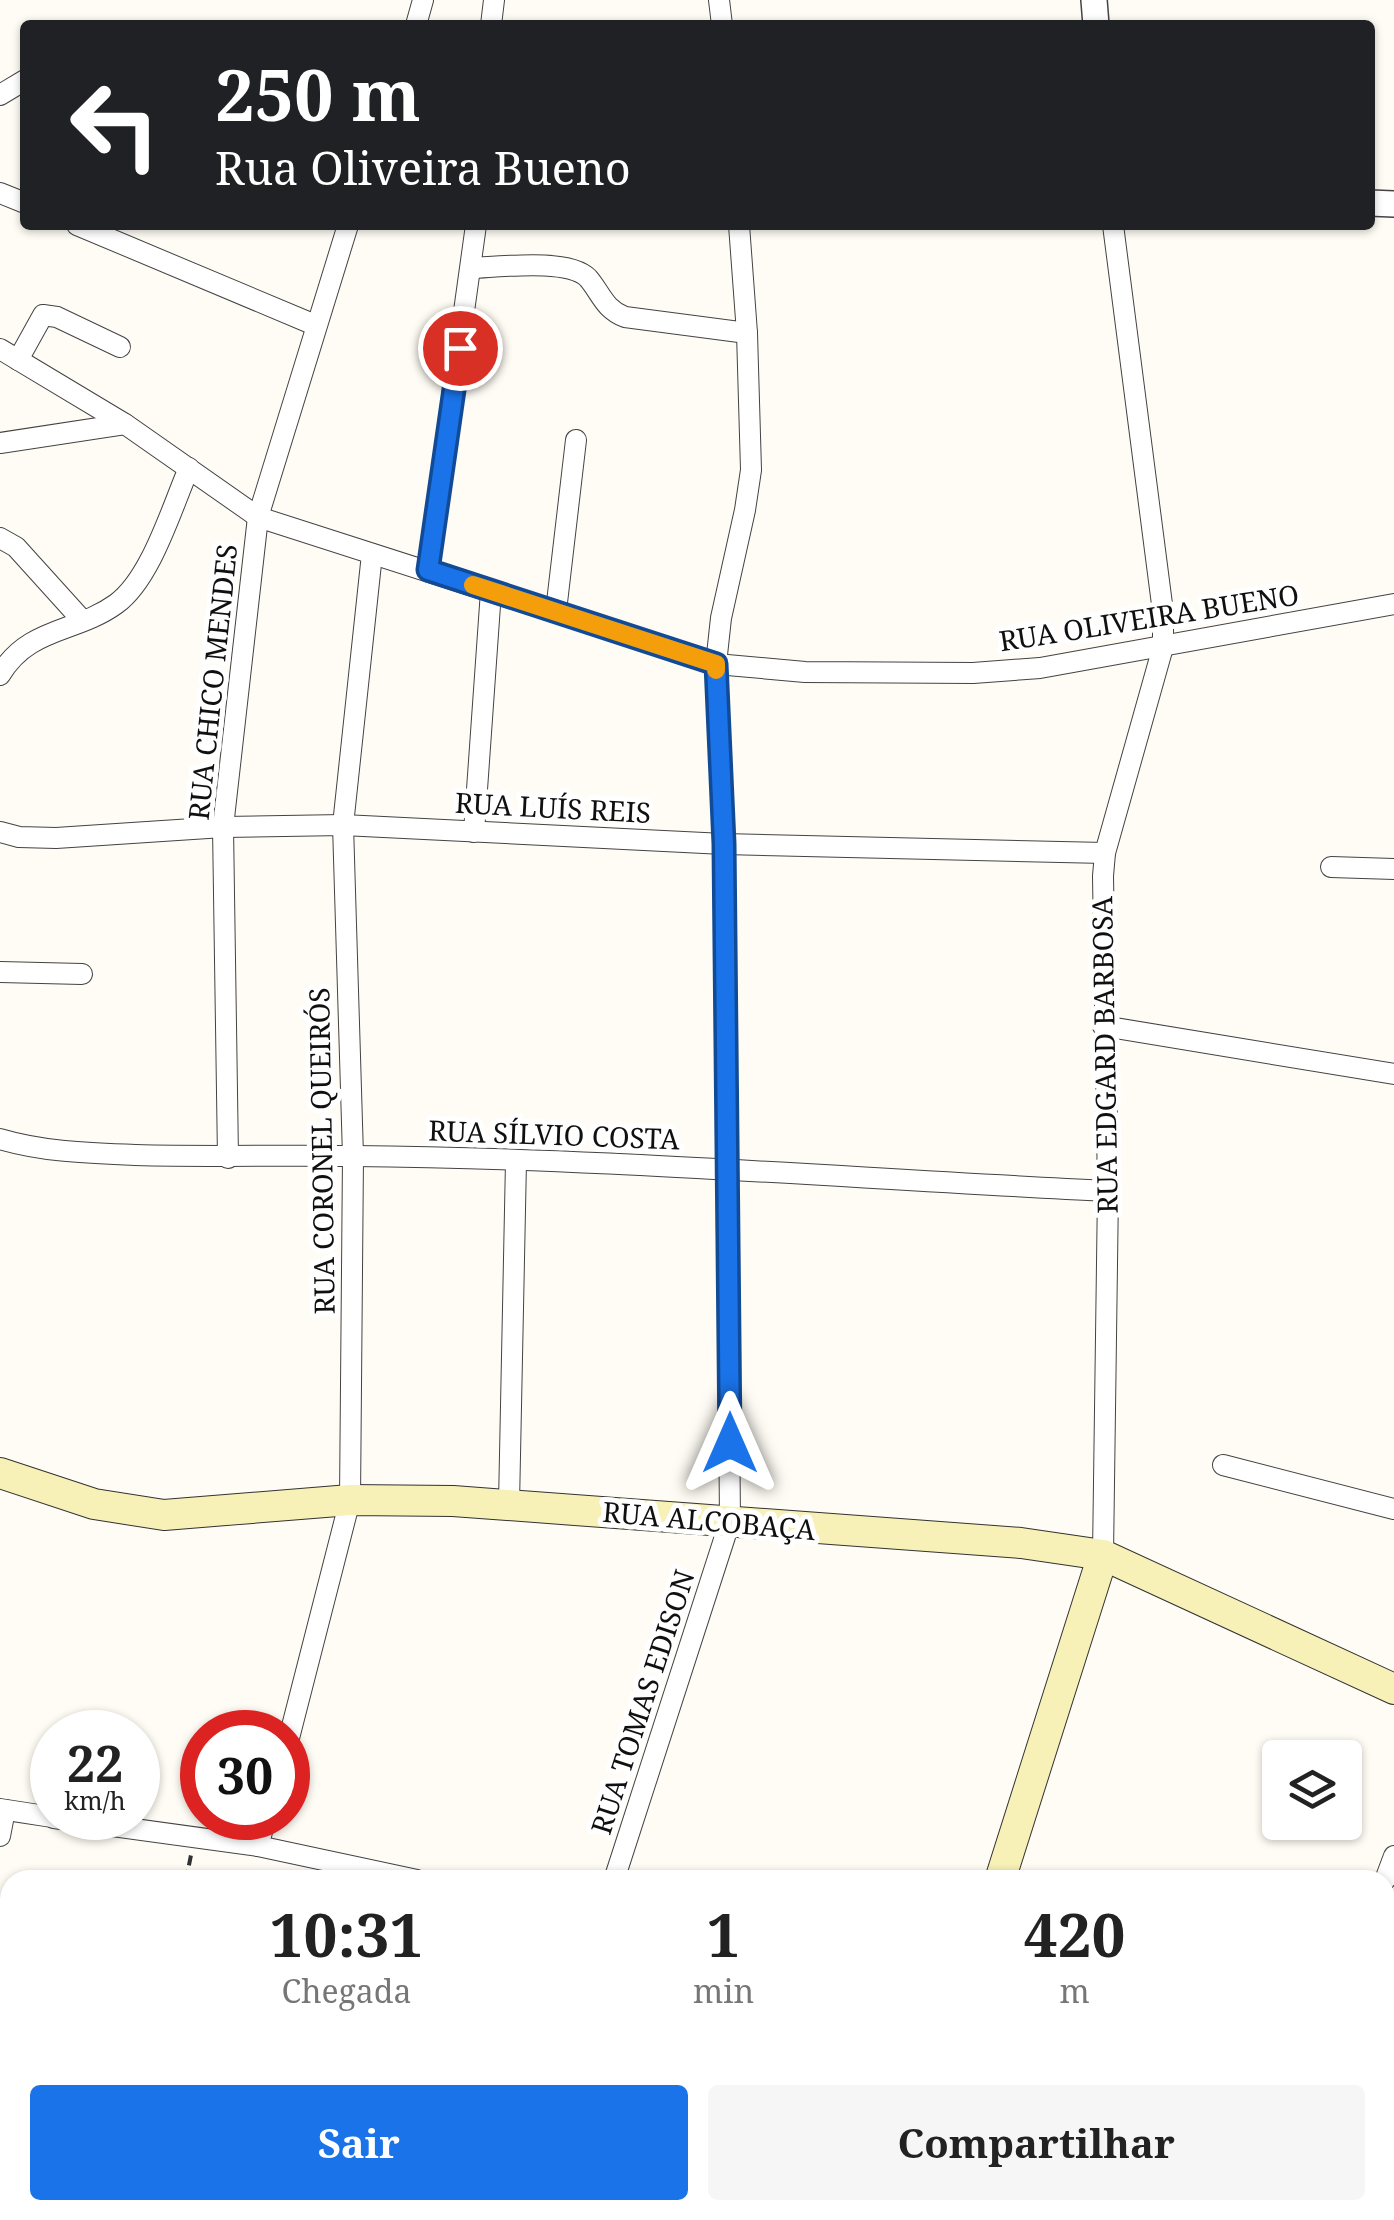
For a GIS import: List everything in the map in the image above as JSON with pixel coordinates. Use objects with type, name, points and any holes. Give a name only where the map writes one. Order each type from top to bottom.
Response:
[{"type":"main road","name":"RUA ALCOBAÇA","points":[[0,1474],[94,1504],[164,1515],[350,1500],[509,1504],[1022,1544],[1102,1555],[1394,1689]]},
{"type":"main road","name":"RUA EDGARD BARBOSA","points":[[1003,1870],[1102,1555]]},
{"type":"street","points":[[89,230],[315,326]]},
{"type":"street","name":"RUA CHICO MENDES","points":[[228,1158],[223,827],[258,517],[346,230]]},
{"type":"street","points":[[428,570],[476,230]]},
{"type":"street","name":"RUA TOMAS EDISON","points":[[617,1870],[730,1521],[724,844],[716,664],[721,618],[751,470],[739,230]]},
{"type":"street","name":"RUA EDGARD BARBOSA","points":[[1102,1555],[1108,1191],[1103,1026],[1105,854],[1163,647],[1160,593],[1115,230]]},
{"type":"street","points":[[472,268],[573,268],[590,280],[614,313],[624,317],[747,333]]},
{"type":"street","points":[[9,354],[43,315],[57,317],[120,347]]},
{"type":"street","name":"RUA OLIVEIRA BUENO","points":[[9,354],[125,424],[258,517],[716,664],[805,672],[973,672],[1093,661],[1394,604]]},
{"type":"street","points":[[0,443],[125,424]]},
{"type":"street","points":[[556,611],[576,440]]},
{"type":"street","points":[[0,675],[11,656],[28,643],[114,606],[131,591],[189,468]]},
{"type":"street","points":[[0,538],[16,546],[82,620]]},
{"type":"street","name":"RUA CORONEL QUEIRÓS","points":[[296,1710],[350,1500],[352,1156],[343,826],[372,554]]},
{"type":"street","points":[[474,832],[491,591]]},
{"type":"street","name":"RUA LUÍS REIS","points":[[0,832],[56,838],[223,827],[343,826],[724,844],[1105,854]]},
{"type":"street","points":[[1331,867],[1394,868]]},
{"type":"street","points":[[0,972],[82,974]]},
{"type":"street","points":[[1103,1026],[1394,1074]]},
{"type":"street","name":"RUA SÍLVIO COSTA","points":[[0,1139],[61,1151],[728,1169],[1108,1191]]},
{"type":"street","points":[[509,1504],[516,1161]]},
{"type":"street","points":[[1223,1465],[1394,1510]]},
{"type":"street","points":[[0,1836],[2,1809],[30,1813]]},
{"type":"street","points":[[160,1832],[258,1846],[371,1870]]},
{"type":"street","points":[[258,1846],[260,1840]]},
{"type":"slow traffic","points":[[473,585],[716,664],[716,670]]},
{"type":"route","points":[[460,348],[428,570],[716,664],[724,844],[730,1443]]}]
